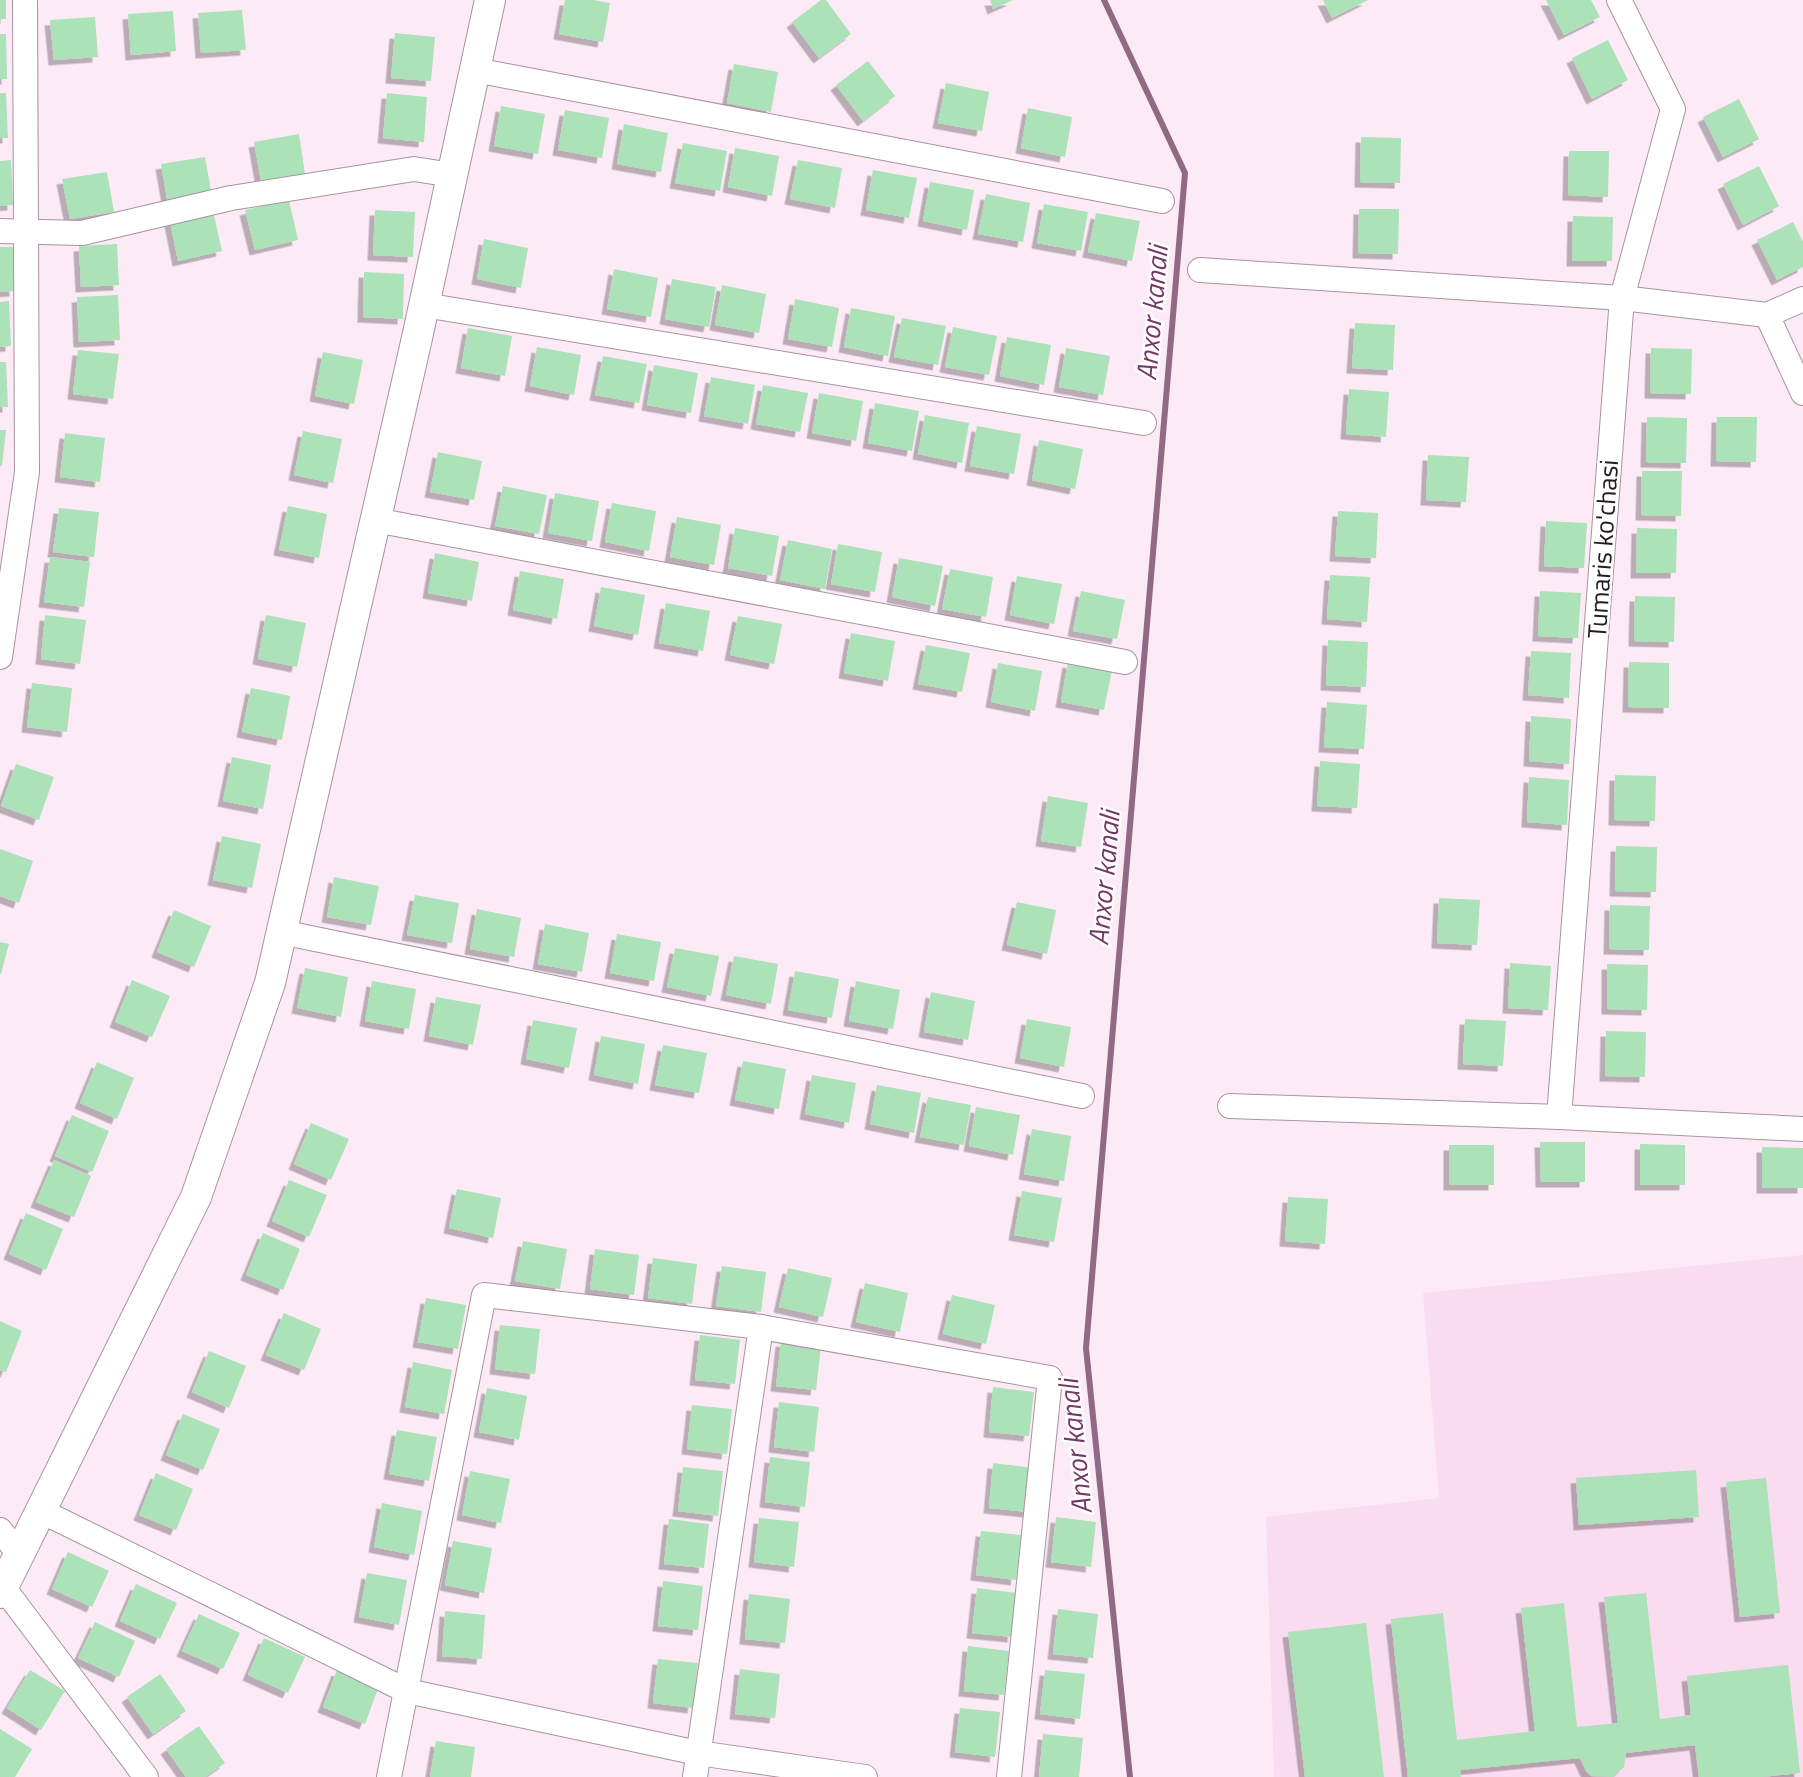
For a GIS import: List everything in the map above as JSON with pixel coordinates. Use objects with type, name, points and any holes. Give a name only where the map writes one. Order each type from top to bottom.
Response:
[{"type":"street","points":[[0,657],[27,472],[26,0]]},
{"type":"street","points":[[146,1777],[2,1590],[196,1196],[270,983],[424,305],[490,0]]},
{"type":"street","name":"Tumaris ko'chasi","points":[[1559,1117],[1622,298],[1673,109],[1619,0]]},
{"type":"street","points":[[475,70],[1162,201]]},
{"type":"street","points":[[0,231],[82,233],[231,198],[414,169],[452,175]]},
{"type":"street","points":[[1200,270],[1622,298],[1767,315],[1803,299]]},
{"type":"street","points":[[424,305],[1144,423]]},
{"type":"street","points":[[1767,315],[1803,393]]},
{"type":"street","points":[[375,520],[1125,662]]},
{"type":"street","points":[[281,932],[1082,1096]]},
{"type":"street","points":[[1230,1106],[1559,1117],[1803,1129]]},
{"type":"street","points":[[389,1777],[484,1294],[761,1327],[1050,1378],[1009,1777]]},
{"type":"street","points":[[696,1765],[761,1327]]},
{"type":"street","points":[[41,1511],[407,1691],[696,1765],[865,1777]]},
{"type":"street","points":[[0,1530],[19,1555]]},
{"type":"shaded area","points":[[1803,1255],[1803,1777],[1274,1777],[1266,1517],[1439,1498],[1423,1293]]},
{"type":"building","points":[[0,0],[6,0],[6,19],[0,19]]},
{"type":"building","points":[[565,0],[610,3],[603,42],[559,34]]},
{"type":"building","points":[[821,0],[826,0],[851,34],[819,58],[792,22]]},
{"type":"building","points":[[990,0],[1013,0],[993,9]]},
{"type":"building","points":[[1323,0],[1368,0],[1332,18]]},
{"type":"building","points":[[1546,0],[1591,0],[1600,17],[1564,35]]},
{"type":"building","points":[[242,10],[246,50],[201,53],[198,13]]},
{"type":"building","points":[[173,11],[176,51],[131,55],[128,14]]},
{"type":"building","points":[[95,17],[98,57],[54,60],[50,20]]},
{"type":"building","points":[[395,33],[435,37],[431,81],[391,78]]},
{"type":"building","points":[[0,34],[6,34],[7,79],[0,79]]},
{"type":"building","points":[[1608,40],[1628,80],[1592,99],[1572,58]]},
{"type":"building","points":[[868,61],[895,96],[863,121],[836,85]]},
{"type":"building","points":[[734,64],[778,72],[771,112],[727,103]]},
{"type":"building","points":[[946,83],[989,92],[982,131],[938,123]]},
{"type":"building","points":[[0,93],[6,93],[8,138],[0,138]]},
{"type":"building","points":[[387,93],[427,97],[424,142],[383,138]]},
{"type":"building","points":[[1739,99],[1759,139],[1723,157],[1703,117]]},
{"type":"building","points":[[501,106],[545,114],[538,154],[494,146]]},
{"type":"building","points":[[1028,108],[1072,117],[1065,157],[1021,148]]},
{"type":"building","points":[[565,110],[609,118],[602,158],[558,150]]},
{"type":"building","points":[[624,124],[668,133],[661,172],[617,164]]},
{"type":"building","points":[[299,134],[305,174],[261,181],[254,142]]},
{"type":"building","points":[[1361,137],[1401,138],[1400,183],[1360,182]]},
{"type":"building","points":[[683,143],[727,151],[720,191],[675,183]]},
{"type":"building","points":[[735,148],[779,156],[772,196],[728,187]]},
{"type":"building","points":[[1569,151],[1609,151],[1608,197],[1568,195]]},
{"type":"building","points":[[205,157],[212,196],[168,204],[161,164]]},
{"type":"building","points":[[11,160],[13,205],[0,206],[0,161]]},
{"type":"building","points":[[798,160],[842,168],[835,208],[790,199]]},
{"type":"building","points":[[1759,166],[1779,206],[1743,225],[1723,184]]},
{"type":"building","points":[[873,170],[917,178],[909,218],[866,210]]},
{"type":"building","points":[[107,172],[114,212],[70,219],[62,179]]},
{"type":"building","points":[[930,182],[974,190],[967,230],[923,221]]},
{"type":"building","points":[[986,194],[1030,203],[1023,242],[978,234]]},
{"type":"building","points":[[289,200],[298,240],[255,250],[245,210]]},
{"type":"building","points":[[1044,204],[1088,212],[1081,251],[1037,243]]},
{"type":"building","points":[[1359,209],[1399,209],[1398,254],[1358,253]]},
{"type":"building","points":[[375,210],[415,212],[413,257],[373,255]]},
{"type":"building","points":[[213,211],[222,251],[178,261],[170,221]]},
{"type":"building","points":[[1096,213],[1140,221],[1132,261],[1088,252]]},
{"type":"building","points":[[1573,216],[1613,217],[1612,261],[1572,261]]},
{"type":"building","points":[[1793,222],[1803,242],[1803,267],[1777,280],[1757,240]]},
{"type":"building","points":[[484,239],[528,248],[521,288],[477,279]]},
{"type":"building","points":[[117,244],[119,285],[81,287],[79,246]]},
{"type":"building","points":[[0,247],[13,247],[15,291],[0,292]]},
{"type":"building","points":[[614,269],[658,278],[651,317],[607,309]]},
{"type":"building","points":[[364,272],[404,274],[403,319],[363,317]]},
{"type":"building","points":[[672,279],[716,287],[709,327],[665,319]]},
{"type":"building","points":[[722,285],[766,294],[759,333],[715,325]]},
{"type":"building","points":[[118,295],[120,340],[79,342],[77,297]]},
{"type":"building","points":[[795,299],[839,308],[832,347],[788,339]]},
{"type":"building","points":[[9,301],[11,346],[0,347],[0,302]]},
{"type":"building","points":[[851,308],[895,316],[888,356],[844,347]]},
{"type":"building","points":[[902,318],[946,326],[938,365],[894,357]]},
{"type":"building","points":[[1355,323],[1395,325],[1393,370],[1352,368]]},
{"type":"building","points":[[953,327],[997,336],[989,375],[945,367]]},
{"type":"building","points":[[468,328],[512,336],[505,376],[461,368]]},
{"type":"building","points":[[1007,337],[1051,345],[1044,385],[1000,376]]},
{"type":"building","points":[[537,347],[581,355],[574,395],[530,386]]},
{"type":"building","points":[[1066,348],[1110,356],[1103,395],[1059,387]]},
{"type":"building","points":[[1651,348],[1692,349],[1691,394],[1650,393]]},
{"type":"building","points":[[78,350],[119,354],[113,399],[73,394]]},
{"type":"building","points":[[323,352],[363,360],[354,404],[315,396]]},
{"type":"building","points":[[603,356],[647,364],[639,403],[595,395]]},
{"type":"building","points":[[0,362],[6,362],[8,407],[0,407]]},
{"type":"building","points":[[654,365],[698,373],[691,413],[647,405]]},
{"type":"building","points":[[711,377],[755,385],[748,424],[704,416]]},
{"type":"building","points":[[763,385],[808,393],[800,432],[756,424]]},
{"type":"building","points":[[1349,389],[1389,392],[1386,437],[1346,434]]},
{"type":"building","points":[[819,393],[863,401],[856,441],[812,433]]},
{"type":"building","points":[[875,403],[919,411],[912,451],[868,443]]},
{"type":"building","points":[[925,415],[969,423],[962,463],[918,454]]},
{"type":"building","points":[[1647,417],[1687,418],[1686,463],[1646,462]]},
{"type":"building","points":[[1717,417],[1757,417],[1756,462],[1716,461]]},
{"type":"building","points":[[977,426],[1021,434],[1014,474],[970,466]]},
{"type":"building","points":[[0,430],[6,430],[2,466],[0,466]]},
{"type":"building","points":[[303,431],[342,439],[333,483],[294,475]]},
{"type":"building","points":[[65,433],[105,438],[100,482],[60,477]]},
{"type":"building","points":[[1039,440],[1083,449],[1075,489],[1032,480]]},
{"type":"building","points":[[438,452],[482,461],[474,500],[430,492]]},
{"type":"building","points":[[1428,455],[1469,457],[1466,502],[1426,500]]},
{"type":"building","points":[[1642,471],[1682,471],[1681,516],[1641,515]]},
{"type":"building","points":[[503,486],[547,495],[539,534],[495,526]]},
{"type":"building","points":[[555,493],[599,501],[592,541],[548,533]]},
{"type":"building","points":[[612,503],[656,511],[649,551],[605,542]]},
{"type":"building","points":[[288,506],[327,514],[319,558],[279,550]]},
{"type":"building","points":[[59,508],[99,512],[94,557],[53,552]]},
{"type":"building","points":[[1338,511],[1378,513],[1376,558],[1335,556]]},
{"type":"building","points":[[677,517],[721,525],[714,565],[670,557]]},
{"type":"building","points":[[1546,521],[1587,523],[1584,568],[1544,566]]},
{"type":"building","points":[[735,528],[779,536],[772,576],[728,568]]},
{"type":"building","points":[[1637,528],[1677,529],[1676,573],[1636,573]]},
{"type":"building","points":[[788,540],[832,549],[825,589],[780,580]]},
{"type":"building","points":[[838,544],[882,552],[875,592],[831,584]]},
{"type":"building","points":[[435,553],[479,562],[472,601],[428,593]]},
{"type":"building","points":[[50,557],[90,562],[84,607],[44,602]]},
{"type":"building","points":[[899,558],[943,566],[935,606],[892,597]]},
{"type":"building","points":[[950,569],[993,577],[986,617],[942,609]]},
{"type":"building","points":[[520,571],[564,579],[557,619],[513,610]]},
{"type":"building","points":[[1330,575],[1370,577],[1367,622],[1327,619]]},
{"type":"building","points":[[1017,576],[1062,584],[1054,624],[1010,615]]},
{"type":"building","points":[[601,587],[645,595],[638,635],[594,626]]},
{"type":"building","points":[[1081,591],[1125,600],[1117,639],[1073,631]]},
{"type":"building","points":[[1540,591],[1581,593],[1578,638],[1538,636]]},
{"type":"building","points":[[1635,596],[1675,597],[1674,642],[1634,641]]},
{"type":"building","points":[[666,603],[710,611],[703,651],[659,643]]},
{"type":"building","points":[[45,615],[86,620],[80,664],[41,659]]},
{"type":"building","points":[[266,615],[306,623],[297,667],[258,659]]},
{"type":"building","points":[[738,616],[782,624],[774,664],[730,655]]},
{"type":"building","points":[[851,633],[895,641],[888,681],[844,673]]},
{"type":"building","points":[[1328,640],[1368,642],[1366,687],[1326,685]]},
{"type":"building","points":[[926,645],[970,653],[962,692],[918,684]]},
{"type":"building","points":[[1531,651],[1571,653],[1569,698],[1528,695]]},
{"type":"building","points":[[1068,662],[1112,670],[1104,710],[1061,702]]},
{"type":"building","points":[[1629,662],[1669,663],[1669,708],[1628,707]]},
{"type":"building","points":[[998,663],[1042,671],[1035,711],[991,702]]},
{"type":"building","points":[[32,683],[72,688],[67,732],[27,727]]},
{"type":"building","points":[[251,688],[290,696],[282,740],[242,732]]},
{"type":"building","points":[[1327,702],[1367,705],[1364,749],[1324,747]]},
{"type":"building","points":[[1531,716],[1571,719],[1569,764],[1529,761]]},
{"type":"building","points":[[232,757],[271,765],[263,809],[223,801]]},
{"type":"building","points":[[1320,761],[1360,764],[1357,808],[1317,806]]},
{"type":"building","points":[[16,764],[54,777],[39,820],[1,806]]},
{"type":"building","points":[[1615,775],[1656,776],[1655,821],[1614,820]]},
{"type":"building","points":[[1529,777],[1569,780],[1567,825],[1527,822]]},
{"type":"building","points":[[1048,796],[1088,803],[1081,847],[1041,841]]},
{"type":"building","points":[[222,836],[261,844],[252,888],[213,880]]},
{"type":"building","points":[[1616,846],[1657,847],[1656,892],[1615,891]]},
{"type":"building","points":[[0,849],[33,861],[19,903],[0,896]]},
{"type":"building","points":[[334,877],[379,886],[371,925],[327,917]]},
{"type":"building","points":[[415,895],[459,903],[452,943],[407,935]]},
{"type":"building","points":[[1439,898],[1480,900],[1477,945],[1437,943]]},
{"type":"building","points":[[1017,902],[1056,910],[1047,954],[1007,945]]},
{"type":"building","points":[[1610,905],[1650,906],[1649,950],[1609,949]]},
{"type":"building","points":[[477,909],[521,918],[514,957],[470,949]]},
{"type":"building","points":[[174,910],[211,926],[194,967],[157,952]]},
{"type":"building","points":[[545,924],[589,933],[582,972],[538,964]]},
{"type":"building","points":[[617,934],[661,942],[654,981],[610,973]]},
{"type":"building","points":[[0,942],[9,944],[1,974],[0,974]]},
{"type":"building","points":[[675,948],[719,956],[711,996],[667,987]]},
{"type":"building","points":[[734,956],[778,964],[771,1004],[726,995]]},
{"type":"building","points":[[1510,963],[1551,966],[1548,1010],[1508,1008]]},
{"type":"building","points":[[1607,964],[1648,965],[1647,1010],[1607,1009]]},
{"type":"building","points":[[305,968],[348,977],[341,1017],[297,1008]]},
{"type":"building","points":[[795,971],[839,979],[832,1018],[788,1010]]},
{"type":"building","points":[[132,980],[170,996],[152,1037],[115,1022]]},
{"type":"building","points":[[372,981],[416,989],[409,1029],[365,1021]]},
{"type":"building","points":[[856,981],[900,990],[893,1029],[849,1021]]},
{"type":"building","points":[[931,992],[975,1001],[968,1040],[924,1032]]},
{"type":"building","points":[[436,997],[481,1005],[473,1045],[429,1036]]},
{"type":"building","points":[[1027,1019],[1071,1027],[1064,1067],[1020,1058]]},
{"type":"building","points":[[1465,1019],[1506,1021],[1503,1066],[1463,1064]]},
{"type":"building","points":[[533,1020],[577,1028],[569,1068],[526,1059]]},
{"type":"building","points":[[1606,1031],[1646,1032],[1645,1077],[1605,1076]]},
{"type":"building","points":[[601,1036],[645,1044],[638,1084],[594,1075]]},
{"type":"building","points":[[663,1045],[707,1053],[699,1093],[655,1085]]},
{"type":"building","points":[[743,1061],[786,1069],[779,1109],[735,1100]]},
{"type":"building","points":[[97,1062],[134,1078],[117,1119],[80,1103]]},
{"type":"building","points":[[812,1075],[856,1083],[849,1123],[805,1114]]},
{"type":"building","points":[[877,1085],[921,1093],[914,1133],[870,1124]]},
{"type":"building","points":[[928,1097],[971,1105],[964,1145],[920,1137]]},
{"type":"building","points":[[976,1107],[1020,1115],[1013,1155],[969,1146]]},
{"type":"building","points":[[72,1115],[109,1131],[92,1172],[55,1156]]},
{"type":"building","points":[[311,1123],[349,1139],[331,1180],[294,1164]]},
{"type":"building","points":[[1032,1129],[1071,1136],[1064,1181],[1024,1174]]},
{"type":"building","points":[[1540,1142],[1585,1142],[1585,1182],[1541,1182]]},
{"type":"building","points":[[1640,1144],[1685,1145],[1685,1185],[1640,1185]]},
{"type":"building","points":[[1449,1145],[1494,1145],[1494,1185],[1449,1185]]},
{"type":"building","points":[[1762,1147],[1803,1148],[1803,1188],[1762,1188]]},
{"type":"building","points":[[54,1160],[91,1176],[74,1217],[36,1202]]},
{"type":"building","points":[[289,1180],[327,1195],[309,1237],[272,1221]]},
{"type":"building","points":[[457,1189],[501,1198],[493,1238],[449,1228]]},
{"type":"building","points":[[1022,1191],[1062,1198],[1054,1242],[1014,1235]]},
{"type":"building","points":[[1288,1197],[1328,1199],[1325,1244],[1285,1241]]},
{"type":"building","points":[[26,1213],[63,1229],[46,1270],[9,1254]]},
{"type":"building","points":[[263,1233],[300,1249],[283,1290],[246,1275]]},
{"type":"building","points":[[523,1241],[567,1249],[560,1289],[515,1281]]},
{"type":"building","points":[[595,1249],[639,1255],[634,1295],[590,1289]]},
{"type":"building","points":[[653,1258],[697,1264],[692,1304],[648,1298]]},
{"type":"building","points":[[722,1266],[766,1272],[761,1312],[716,1306]]},
{"type":"building","points":[[788,1268],[832,1278],[823,1317],[779,1307]]},
{"type":"building","points":[[865,1283],[908,1293],[900,1332],[856,1322]]},
{"type":"building","points":[[952,1295],[995,1305],[986,1344],[943,1334]]},
{"type":"building","points":[[426,1298],[466,1305],[458,1349],[418,1342]]},
{"type":"building","points":[[284,1313],[321,1329],[304,1370],[266,1355]]},
{"type":"building","points":[[0,1321],[22,1331],[6,1372],[0,1370]]},
{"type":"building","points":[[500,1325],[540,1329],[535,1374],[495,1369]]},
{"type":"building","points":[[700,1335],[740,1340],[735,1384],[695,1380]]},
{"type":"building","points":[[781,1341],[821,1346],[816,1390],[776,1386]]},
{"type":"building","points":[[209,1351],[246,1366],[229,1408],[192,1392]]},
{"type":"building","points":[[413,1362],[452,1370],[444,1414],[405,1407]]},
{"type":"building","points":[[993,1387],[1034,1392],[1029,1436],[989,1432]]},
{"type":"building","points":[[487,1388],[527,1396],[519,1440],[479,1432]]},
{"type":"building","points":[[779,1402],[819,1407],[814,1452],[774,1447]]},
{"type":"building","points":[[692,1405],[732,1409],[727,1454],[687,1449]]},
{"type":"building","points":[[183,1414],[220,1429],[203,1470],[166,1455]]},
{"type":"building","points":[[397,1430],[437,1437],[429,1481],[389,1474]]},
{"type":"building","points":[[770,1457],[810,1462],[805,1507],[765,1502]]},
{"type":"building","points":[[993,1463],[1034,1468],[1029,1512],[989,1508]]},
{"type":"building","points":[[683,1467],[723,1471],[718,1516],[678,1511]]},
{"type":"building","points":[[1696,1470],[1699,1517],[1579,1525],[1576,1478]]},
{"type":"building","points":[[470,1471],[510,1479],[501,1523],[462,1515]]},
{"type":"building","points":[[156,1473],[193,1489],[176,1530],[139,1515]]},
{"type":"building","points":[[1766,1478],[1780,1613],[1740,1617],[1726,1482]]},
{"type":"building","points":[[382,1503],[422,1511],[414,1555],[374,1547]]},
{"type":"building","points":[[1056,1517],[1096,1522],[1091,1567],[1051,1562]]},
{"type":"building","points":[[759,1518],[799,1522],[794,1567],[754,1562]]},
{"type":"building","points":[[669,1519],[709,1524],[704,1568],[664,1564]]},
{"type":"building","points":[[981,1531],[1021,1535],[1016,1580],[976,1575]]},
{"type":"building","points":[[453,1541],[492,1548],[484,1593],[445,1585]]},
{"type":"building","points":[[68,1552],[109,1571],[92,1607],[52,1589]]},
{"type":"building","points":[[367,1573],[407,1580],[399,1625],[359,1617]]},
{"type":"building","points":[[663,1581],[703,1586],[698,1630],[658,1626]]},
{"type":"building","points":[[136,1584],[177,1603],[160,1639],[120,1621]]},
{"type":"building","points":[[977,1588],[1017,1593],[1013,1637],[972,1633]]},
{"type":"building","points":[[1646,1593],[1660,1719],[1691,1715],[1687,1676],[1788,1665],[1800,1773],[1762,1777],[1699,1777],[1695,1745],[1626,1753],[1624,1767],[1613,1777],[1591,1776],[1580,1758],[1460,1770],[1461,1777],[1408,1777],[1391,1619],[1443,1613],[1457,1740],[1535,1731],[1521,1608],[1564,1603],[1577,1727],[1618,1723],[1604,1597]]},
{"type":"building","points":[[749,1594],[790,1599],[785,1643],[745,1639]]},
{"type":"building","points":[[1058,1609],[1098,1614],[1093,1658],[1053,1654]]},
{"type":"building","points":[[445,1611],[485,1615],[482,1659],[442,1656]]},
{"type":"building","points":[[199,1614],[240,1633],[223,1669],[182,1651]]},
{"type":"building","points":[[95,1622],[135,1641],[119,1677],[78,1658]]},
{"type":"building","points":[[1366,1623],[1384,1777],[1305,1777],[1288,1632]]},
{"type":"building","points":[[264,1638],[305,1657],[288,1693],[248,1675]]},
{"type":"building","points":[[968,1646],[1009,1651],[1004,1695],[964,1691]]},
{"type":"building","points":[[658,1659],[698,1663],[693,1708],[653,1703]]},
{"type":"building","points":[[740,1669],[780,1674],[775,1718],[735,1714]]},
{"type":"building","points":[[30,1670],[65,1691],[41,1730],[7,1708]]},
{"type":"building","points":[[337,1670],[379,1686],[365,1724],[323,1707]]},
{"type":"building","points":[[1045,1670],[1085,1674],[1080,1719],[1040,1714]]},
{"type":"building","points":[[160,1674],[186,1711],[153,1734],[127,1697]]},
{"type":"building","points":[[960,1708],[1000,1712],[995,1757],[955,1752]]},
{"type":"building","points":[[199,1726],[225,1763],[205,1777],[186,1777],[166,1749]]},
{"type":"building","points":[[0,1729],[32,1749],[15,1777],[0,1777]]},
{"type":"building","points":[[1043,1734],[1083,1738],[1079,1777],[1039,1777]]},
{"type":"building","points":[[436,1741],[475,1747],[471,1777],[430,1777]]},
{"type":"waterway","name":"Anxor kanali","points":[[1104,0],[1185,173],[1086,1348],[1130,1777]]}]
